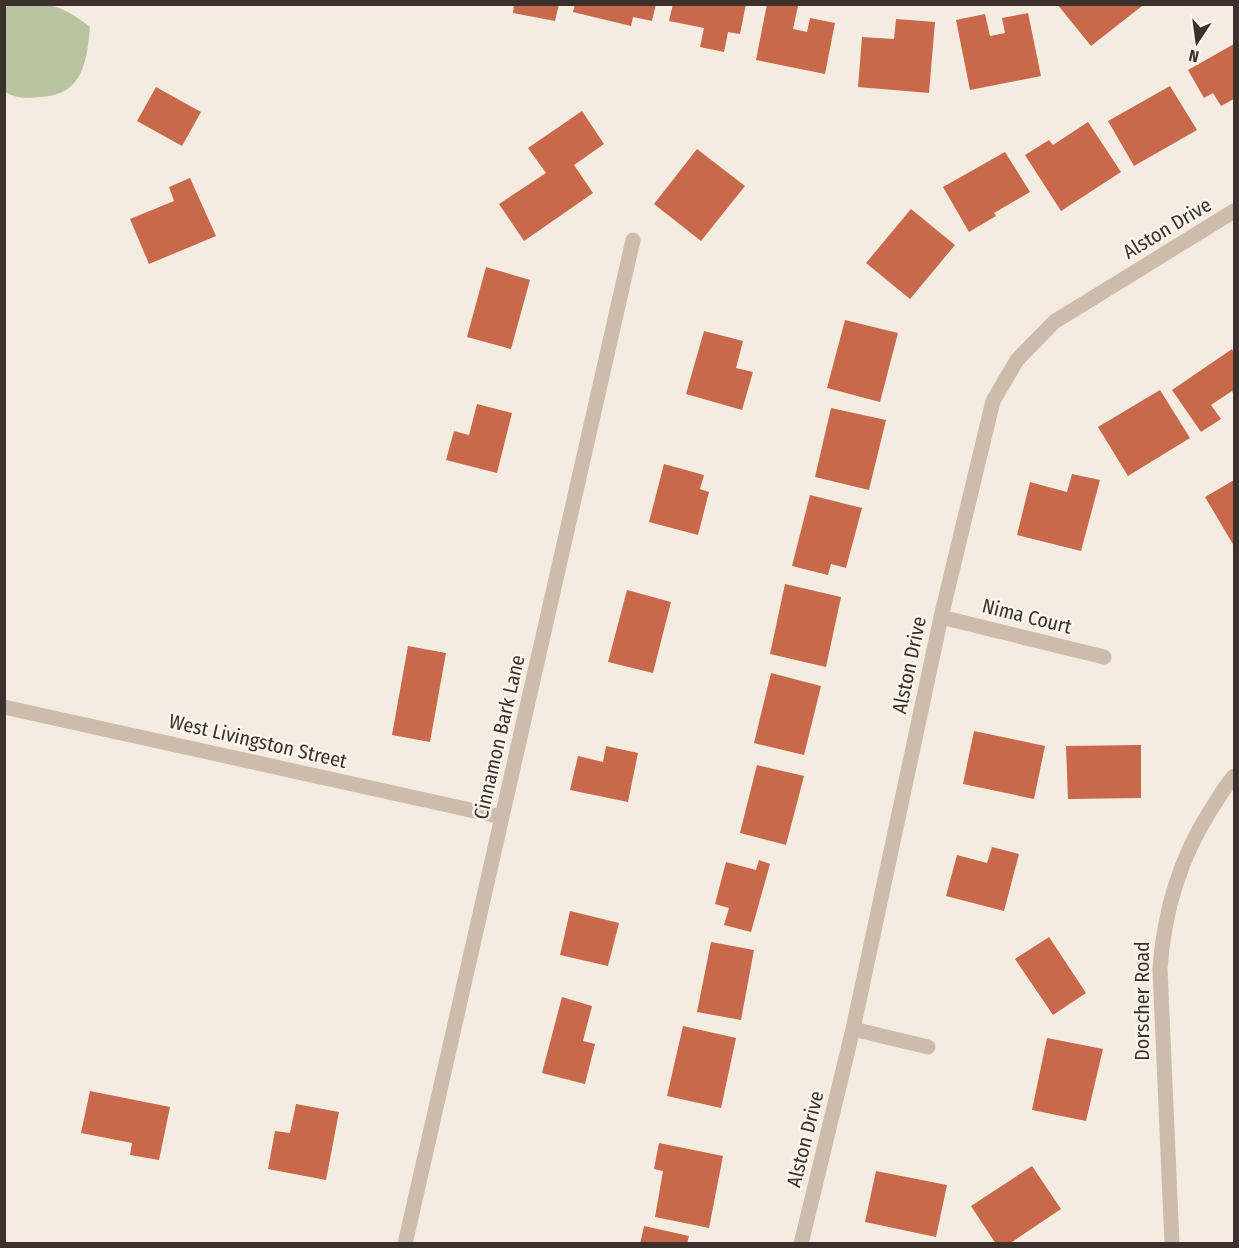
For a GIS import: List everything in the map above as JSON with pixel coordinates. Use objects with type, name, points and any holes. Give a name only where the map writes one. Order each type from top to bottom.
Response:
[{"type":"street","name":"Alston Drive","points":[[801,1244],[853,1029],[940,617],[993,401],[1017,360],[1054,322],[1234,211]]},
{"type":"street","name":"Cinnamon Bark Lane","points":[[405,1244],[633,240]]},
{"type":"street","name":"Nima Court","points":[[940,617],[1104,657]]},
{"type":"street","name":"West Livingston Street","points":[[4,707],[502,817]]},
{"type":"street","name":"Dorscher Road","points":[[1172,1244],[1160,969],[1162,934],[1184,856],[1201,825],[1234,776]]},
{"type":"street","points":[[853,1029],[928,1047]]},
{"type":"green space","points":[[41,4],[59,8],[90,27],[84,64],[74,83],[66,90],[55,95],[31,98],[18,97],[5,92],[4,5]]},
{"type":"building","points":[[514,4],[559,4],[555,21],[513,13]]},
{"type":"building","points":[[575,4],[656,4],[652,21],[633,17],[631,26],[573,12]]},
{"type":"building","points":[[673,4],[746,4],[740,34],[728,32],[724,52],[700,47],[704,28],[669,21]]},
{"type":"building","points":[[767,4],[798,6],[793,29],[807,32],[810,18],[835,23],[825,74],[756,60]]},
{"type":"building","points":[[1057,4],[1140,4],[1142,6],[1091,46]]},
{"type":"building","points":[[1028,13],[1041,76],[970,90],[956,20],[985,14],[990,36],[1005,33],[1002,18]]},
{"type":"building","points":[[896,19],[935,22],[929,93],[858,87],[862,37],[894,39]]},
{"type":"building","points":[[1234,44],[1234,99],[1221,106],[1213,93],[1204,98],[1188,70]]},
{"type":"building","points":[[1170,86],[1197,130],[1134,166],[1108,121]]},
{"type":"building","points":[[156,87],[201,112],[182,146],[137,121]]},
{"type":"building","points":[[582,111],[604,144],[574,165],[593,193],[524,241],[499,204],[546,173],[528,148]]},
{"type":"building","points":[[1088,122],[1121,172],[1061,211],[1025,155],[1049,140],[1053,145]]},
{"type":"building","points":[[697,149],[745,186],[701,241],[654,204]]},
{"type":"building","points":[[1005,152],[1030,192],[994,213],[996,216],[969,232],[943,187]]},
{"type":"building","points":[[190,178],[216,236],[149,264],[130,219],[174,201],[169,187]]},
{"type":"building","points":[[911,209],[955,245],[910,299],[866,263]]},
{"type":"building","points":[[486,267],[530,280],[511,349],[467,337]]},
{"type":"building","points":[[845,320],[898,333],[880,402],[827,388]]},
{"type":"building","points":[[704,331],[743,341],[736,368],[753,372],[742,410],[686,394]]},
{"type":"building","points":[[1232,349],[1234,353],[1234,395],[1232,391],[1211,405],[1221,419],[1201,432],[1172,390]]},
{"type":"building","points":[[1160,390],[1190,438],[1128,476],[1098,427]]},
{"type":"building","points":[[477,404],[512,413],[497,473],[446,460],[454,431],[469,435]]},
{"type":"building","points":[[831,408],[886,420],[869,490],[815,477]]},
{"type":"building","points":[[664,464],[704,475],[700,489],[709,492],[698,535],[649,522]]},
{"type":"building","points":[[1072,474],[1100,480],[1081,551],[1017,535],[1030,482],[1067,492]]},
{"type":"building","points":[[1234,480],[1234,546],[1205,497]]},
{"type":"building","points":[[810,495],[862,508],[846,568],[831,564],[828,575],[792,566]]},
{"type":"building","points":[[785,584],[841,597],[826,667],[770,654]]},
{"type":"building","points":[[627,590],[671,602],[653,673],[608,662]]},
{"type":"building","points":[[408,646],[446,653],[430,742],[392,735]]},
{"type":"building","points":[[771,673],[821,686],[804,755],[754,743]]},
{"type":"building","points":[[974,731],[1045,746],[1034,799],[963,784]]},
{"type":"building","points":[[1141,745],[1141,798],[1068,799],[1066,746]]},
{"type":"building","points":[[606,746],[638,753],[628,802],[570,790],[578,756],[603,762]]},
{"type":"building","points":[[757,765],[804,776],[786,845],[740,833]]},
{"type":"building","points":[[992,847],[1019,854],[1004,911],[946,896],[957,855],[987,863]]},
{"type":"building","points":[[759,860],[770,864],[751,932],[724,925],[729,908],[715,904],[726,862],[756,870]]},
{"type":"building","points":[[570,911],[619,923],[608,966],[560,955]]},
{"type":"building","points":[[1049,937],[1086,993],[1053,1015],[1015,959]]},
{"type":"building","points":[[711,942],[754,950],[741,1020],[697,1012]]},
{"type":"building","points":[[562,997],[592,1006],[583,1041],[595,1044],[585,1084],[542,1073]]},
{"type":"building","points":[[683,1026],[736,1038],[721,1108],[667,1096]]},
{"type":"building","points":[[1047,1038],[1103,1049],[1086,1121],[1032,1110]]},
{"type":"building","points":[[90,1091],[170,1107],[159,1160],[130,1155],[132,1143],[81,1133]]},
{"type":"building","points":[[296,1104],[339,1112],[326,1180],[268,1169],[275,1131],[290,1133]]},
{"type":"building","points":[[659,1143],[723,1156],[709,1228],[655,1217],[663,1171],[654,1169]]},
{"type":"building","points":[[1032,1166],[1061,1209],[1009,1244],[996,1244],[971,1206]]},
{"type":"building","points":[[876,1171],[947,1185],[936,1237],[865,1222]]},
{"type":"building","points":[[644,1226],[689,1236],[687,1244],[640,1244]]}]
